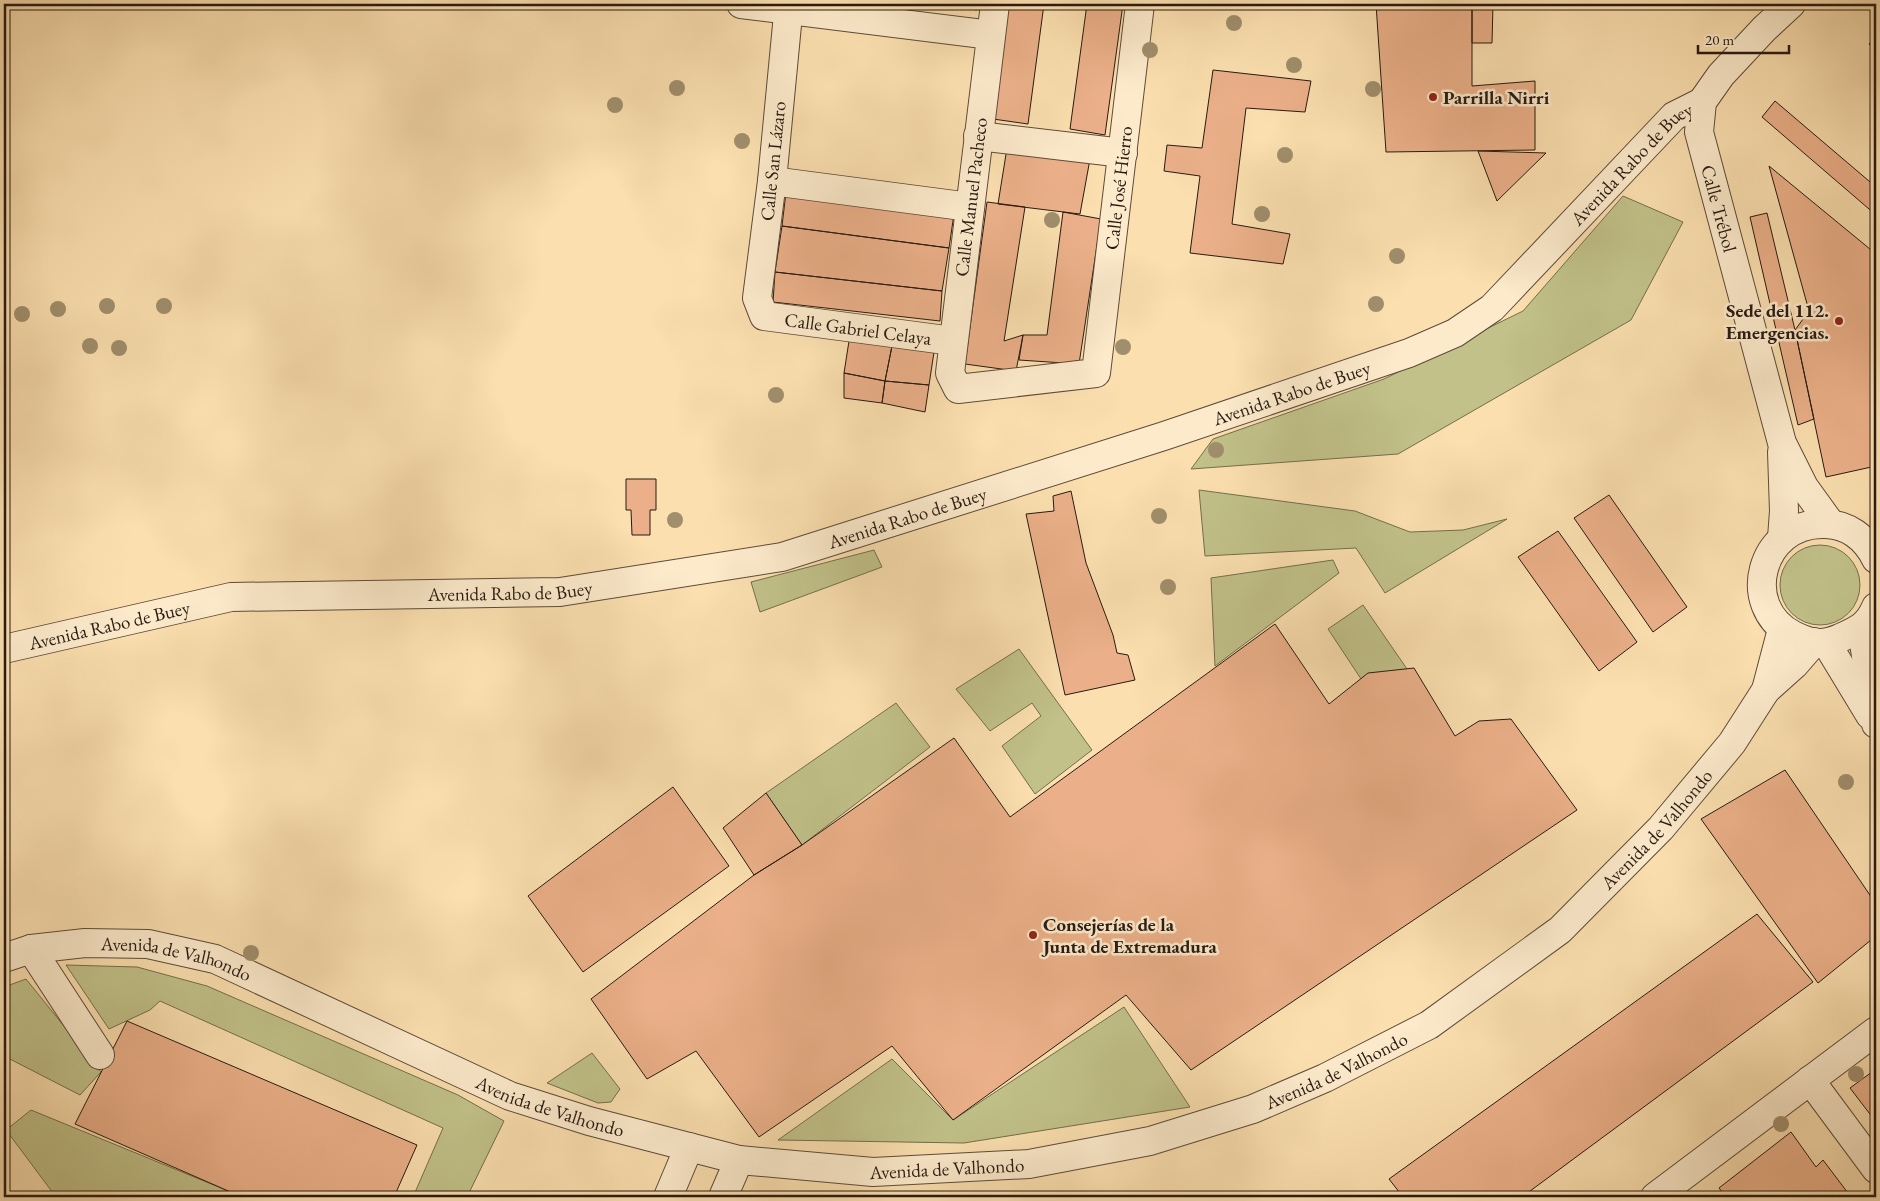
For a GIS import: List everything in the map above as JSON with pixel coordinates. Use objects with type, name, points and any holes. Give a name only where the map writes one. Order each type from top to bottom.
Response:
[{"type":"street","points":[[742,4],[789,7],[824,14],[991,35]]},
{"type":"street","name":"Calle Manuel Pacheco","points":[[958,389],[950,373],[953,341],[995,4]]},
{"type":"street","name":"Calle José Hierro","points":[[958,389],[1096,373],[1140,4]]},
{"type":"street","points":[[1702,102],[1721,75],[1764,29],[1791,4]]},
{"type":"street","name":"Calle San Lázaro","points":[[764,316],[757,298],[772,181],[789,7]]},
{"type":"street","name":"Calle Trébol","points":[[1702,102],[1700,132],[1782,442],[1804,487],[1830,523]]},
{"type":"street","name":"Avenida Rabo de Buey","points":[[4,650],[231,597],[560,592],[782,557],[1164,436],[1409,353],[1455,333],[1492,308],[1674,116],[1702,102]]},
{"type":"street","points":[[978,136],[1123,153]]},
{"type":"street","points":[[772,181],[970,207]]},
{"type":"street","name":"Calle Gabriel Celaya","points":[[764,316],[953,341]]},
{"type":"street","name":"Calle Trébol","points":[[1782,442],[1784,511],[1782,538]]},
{"type":"street","points":[[1876,559],[1871,548],[1853,532],[1830,523],[1813,524],[1797,528],[1782,538],[1770,552],[1763,568],[1761,587],[1765,604],[1774,621],[1782,629],[1806,642],[1821,643],[1869,618],[1876,724]]},
{"type":"street","name":"Avenida de Valhondo","points":[[1766,690],[1782,629]]},
{"type":"street","points":[[1821,643],[1876,724]]},
{"type":"street","name":"Avenida de Valhondo","points":[[4,958],[31,949],[85,943],[148,944],[215,960],[510,1096],[589,1121],[739,1160],[873,1172],[1029,1164],[1150,1141],[1253,1109],[1325,1078],[1429,1025],[1560,930],[1660,828],[1732,743],[1766,690],[1821,643]]},
{"type":"street","points":[[31,949],[100,1056]]},
{"type":"street","points":[[1655,1197],[1876,1031]]},
{"type":"street","points":[[1810,1080],[1876,1169]]},
{"type":"street","points":[[668,1197],[689,1147]]},
{"type":"street","points":[[723,1197],[739,1160]]},
{"type":"green space","points":[[1623,196],[1683,222],[1631,320],[1398,454],[1191,469],[1213,439],[1384,379],[1523,311]]},
{"type":"green space","points":[[1199,490],[1355,511],[1410,532],[1463,530],[1507,519],[1385,593],[1356,548],[1205,556]]},
{"type":"green space","points":[[1812,545],[1828,545],[1849,556],[1860,577],[1860,593],[1849,614],[1828,625],[1812,625],[1798,619],[1786,607],[1780,593],[1780,577],[1786,563],[1798,551]]},
{"type":"green space","points":[[874,550],[882,567],[760,612],[751,582]]},
{"type":"green space","points":[[1333,560],[1339,573],[1215,666],[1211,578]]},
{"type":"green space","points":[[1363,605],[1407,669],[1361,679],[1328,629]]},
{"type":"green space","points":[[1019,649],[1092,750],[1035,794],[1002,746],[1041,716],[1032,703],[990,731],[956,689]]},
{"type":"green space","points":[[896,703],[930,747],[802,845],[766,793]]},
{"type":"green space","points":[[66,965],[137,967],[207,986],[458,1095],[504,1121],[467,1197],[413,1197],[443,1128],[160,1001],[150,1010],[109,1029]]},
{"type":"green space","points":[[26,979],[101,1072],[80,1095],[4,1056],[4,987]]},
{"type":"green space","points":[[1124,1007],[1190,1107],[964,1143],[778,1140],[892,1059],[953,1120]]},
{"type":"green space","points":[[592,1053],[620,1089],[611,1102],[598,1103],[547,1083]]},
{"type":"green space","points":[[31,1110],[243,1197],[56,1197],[6,1130]]},
{"type":"building","points":[[935,4],[978,4],[977,10]]},
{"type":"building","points":[[1007,4],[1044,4],[1028,124],[993,119]]},
{"type":"building","points":[[1087,4],[1123,4],[1105,135],[1070,129]]},
{"type":"building","points":[[1376,4],[1472,4],[1472,86],[1535,81],[1535,150],[1386,152]]},
{"type":"building","points":[[1472,4],[1493,4],[1492,43],[1472,43]]},
{"type":"building","points":[[1876,36],[1876,51],[1869,44]]},
{"type":"building","points":[[1213,70],[1311,81],[1305,112],[1246,108],[1232,224],[1290,234],[1283,264],[1190,253],[1200,176],[1164,171],[1167,145],[1202,148]]},
{"type":"building","points":[[1775,101],[1876,187],[1876,215],[1762,117]]},
{"type":"building","points":[[1007,148],[1090,159],[1080,214],[998,204]]},
{"type":"building","points":[[1478,151],[1546,153],[1497,201]]},
{"type":"building","name":"Sede del 112. Emergencias.","points":[[1769,166],[1876,254],[1876,466],[1826,477],[1795,330],[1809,311]]},
{"type":"building","points":[[786,192],[954,214],[949,248],[782,226]]},
{"type":"building","points":[[987,202],[1025,207],[1004,341],[1023,335],[1016,371],[965,364]]},
{"type":"building","points":[[1063,212],[1101,219],[1079,364],[1019,360],[1023,335],[1047,335]]},
{"type":"building","points":[[1767,213],[1814,419],[1798,425],[1750,217]]},
{"type":"building","points":[[782,226],[949,248],[942,291],[775,272]]},
{"type":"building","points":[[775,272],[942,291],[940,321],[773,302]]},
{"type":"building","points":[[849,341],[892,346],[885,381],[844,373]]},
{"type":"building","points":[[892,346],[934,352],[929,385],[885,381]]},
{"type":"building","points":[[844,373],[885,381],[882,403],[844,398]]},
{"type":"building","points":[[885,381],[929,385],[925,412],[882,403]]},
{"type":"building","points":[[626,479],[656,479],[656,510],[650,510],[650,535],[632,535],[631,510],[626,510]]},
{"type":"building","points":[[1071,491],[1086,563],[1113,635],[1117,653],[1128,655],[1135,680],[1065,695],[1026,514],[1054,511],[1053,496]]},
{"type":"building","points":[[1609,495],[1687,607],[1653,632],[1574,518]]},
{"type":"building","points":[[1558,531],[1637,642],[1599,671],[1518,557]]},
{"type":"building","name":"Consejerías de la Junta de Extremadura","points":[[1275,624],[1329,704],[1368,673],[1414,668],[1455,736],[1479,721],[1511,719],[1577,810],[1191,1070],[1126,995],[953,1120],[892,1046],[759,1137],[696,1051],[647,1079],[591,999],[754,875],[802,845],[954,738],[1010,817]]},
{"type":"building","points":[[1785,770],[1876,904],[1876,936],[1818,983],[1701,819]]},
{"type":"building","points":[[673,787],[729,866],[583,972],[528,896]]},
{"type":"building","points":[[766,793],[802,845],[754,875],[723,828]]},
{"type":"building","points":[[1757,914],[1813,982],[1522,1197],[1403,1197],[1389,1179]]},
{"type":"building","points":[[127,1021],[417,1145],[394,1197],[242,1197],[75,1124]]},
{"type":"building","points":[[1876,1069],[1876,1122],[1850,1088]]},
{"type":"building","points":[[1791,1132],[1816,1167],[1823,1160],[1851,1197],[1726,1197],[1719,1188]]},
{"type":"place","name":"Parrilla Nirri","points":[[1433,97]]},
{"type":"place","name":"Sede del 112. Emergencias.","points":[[1839,321]]},
{"type":"place","name":"Consejerías de la Junta de Extremadura","points":[[1033,935]]}]
